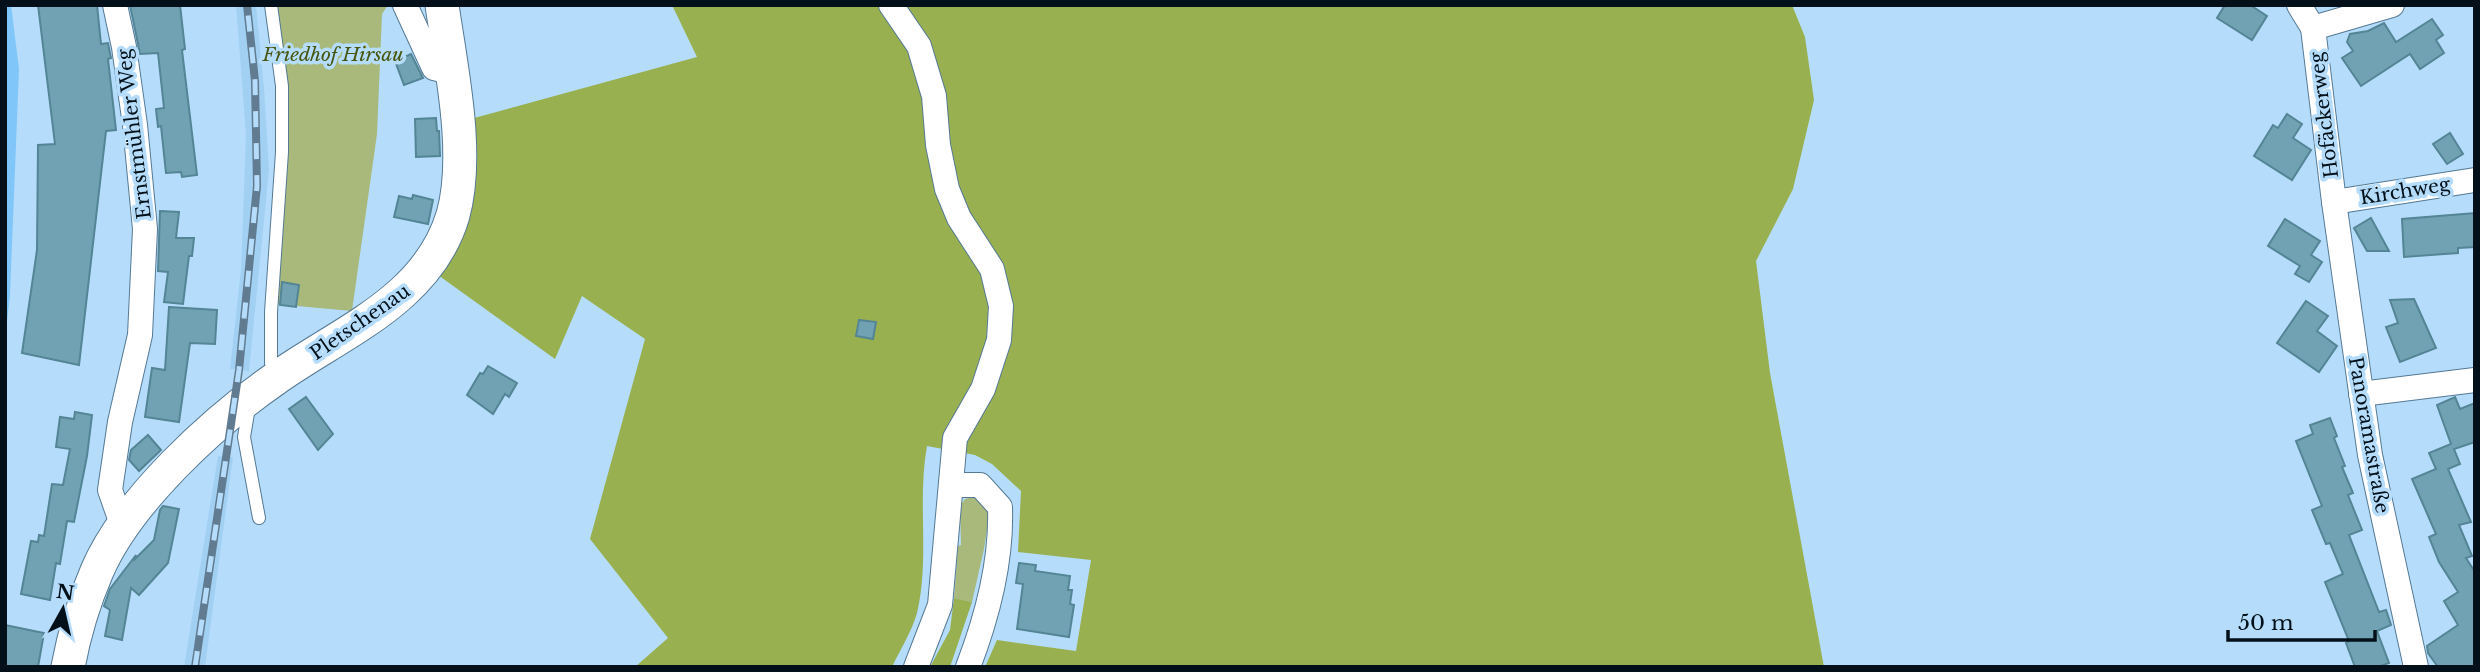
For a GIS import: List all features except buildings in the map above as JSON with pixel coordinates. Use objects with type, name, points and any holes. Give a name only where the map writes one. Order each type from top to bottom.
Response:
[{"type":"main road","name":"Pletschenau","points":[[123,527],[158,482],[209,431],[276,378],[395,300],[418,279],[441,247],[459,185],[460,156],[442,5]]},
{"type":"main road","points":[[68,667],[73,642],[97,569],[123,527]]},
{"type":"street","name":"Ernstmühler Weg","points":[[115,5],[135,125],[145,229],[140,335],[120,422],[110,490],[123,527]]},
{"type":"street","points":[[405,5],[434,68],[451,72]]},
{"type":"street","points":[[891,5],[919,46],[934,96],[938,145],[947,189],[960,218],[992,269],[1001,306],[999,340],[983,389],[955,438],[940,605],[916,667]]},
{"type":"street","name":"Hofäckerweg","points":[[2299,5],[2313,27],[2334,202]]},
{"type":"street","name":"Hofäckerweg","points":[[2313,27],[2392,5]]},
{"type":"street","name":"Kirchweg","points":[[2334,202],[2475,180]]},
{"type":"street","name":"Panoramastraße","points":[[2334,202],[2370,455],[2416,667]]},
{"type":"street","points":[[2361,394],[2475,380]]},
{"type":"street","points":[[951,485],[979,485],[1000,507],[1001,533],[997,572],[979,639],[968,667]]},
{"type":"lane","points":[[271,5],[282,99],[282,152],[271,312],[271,363],[276,378]]},
{"type":"lane","points":[[242,404],[248,413],[244,437],[259,518]]},
{"type":"shaded area","points":[[5,5],[11,5],[19,69],[10,295],[5,340]]},
{"type":"shaded area","points":[[236,5],[256,5],[269,170],[249,371],[230,369],[241,269],[246,135]]},
{"type":"shaded area","points":[[218,456],[233,457],[205,667],[184,667]]},
{"type":"green space","name":"Friedhof Hirsau","points":[[278,5],[388,5],[382,14],[377,134],[352,311],[275,304],[285,197],[286,91]]},
{"type":"green space","points":[[672,5],[1792,5],[1805,37],[1814,100],[1793,189],[1756,261],[1770,373],[1824,667],[985,667],[997,640],[1076,651],[1091,560],[1018,552],[1021,491],[992,464],[975,455],[927,446],[923,488],[921,592],[915,620],[892,667],[635,667],[668,638],[590,539],[645,339],[582,296],[555,359],[438,275],[467,120],[697,57]]},
{"type":"green space","points":[[974,496],[990,511],[972,602],[954,598],[958,546],[961,545],[960,506],[965,499]]},
{"type":"green space","points":[[954,598],[972,602],[950,667],[930,667],[950,630]]},
{"type":"railway","points":[[195,667],[239,370],[257,186],[255,81],[247,5]]}]
